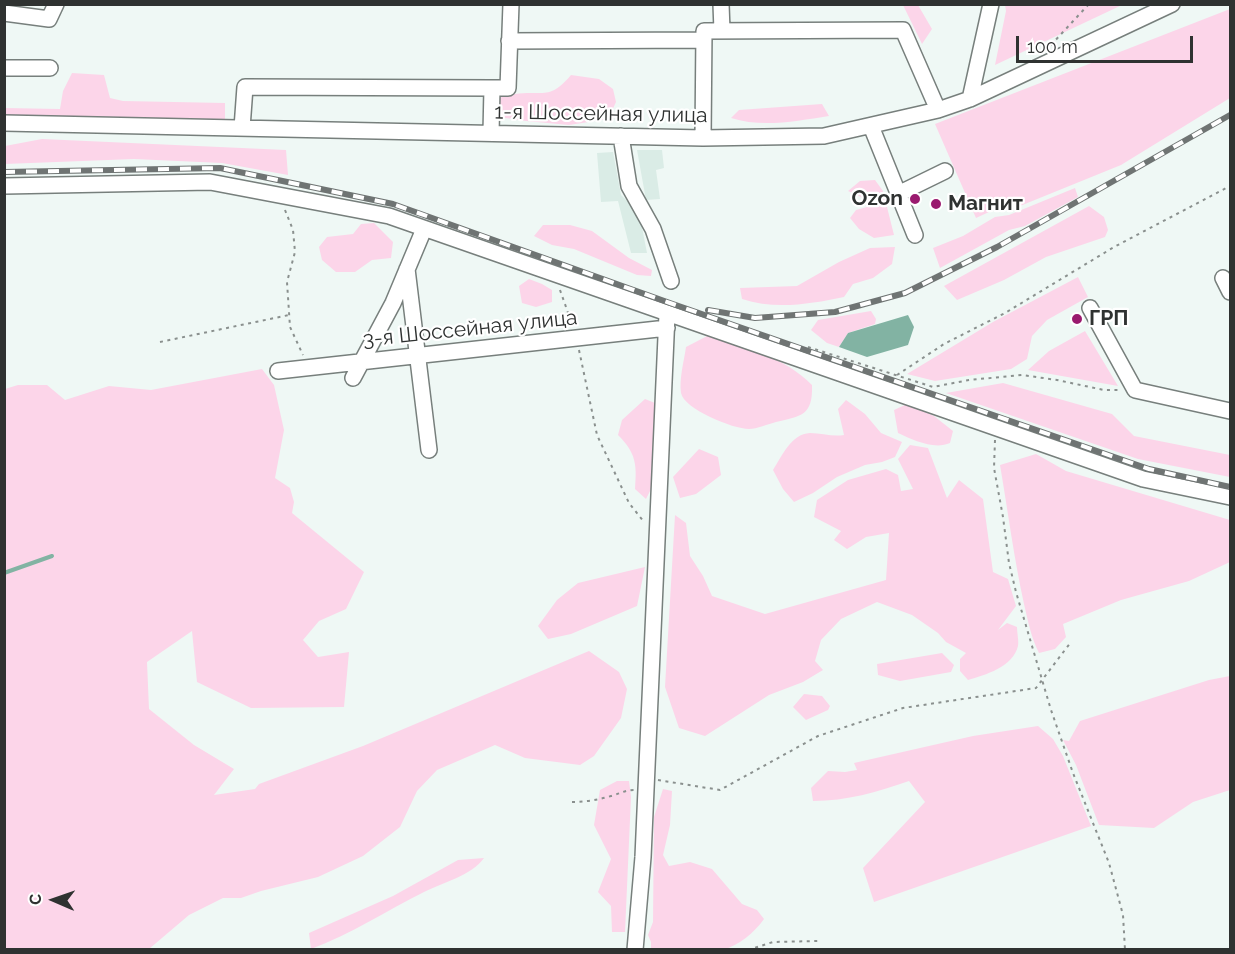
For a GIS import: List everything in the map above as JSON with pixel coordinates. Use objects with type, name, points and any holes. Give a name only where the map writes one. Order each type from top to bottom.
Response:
[{"type":"street","points":[[4,14],[49,19],[56,4]]},
{"type":"street","points":[[242,128],[245,87],[508,88],[511,4]]},
{"type":"street","points":[[721,4],[722,31]]},
{"type":"street","points":[[970,99],[991,4]]},
{"type":"street","name":"1-я Шоссейная улица","points":[[4,123],[703,138],[824,136],[938,110],[970,99],[1172,4]]},
{"type":"street","points":[[703,138],[704,31],[903,30],[938,110]]},
{"type":"street","points":[[509,41],[704,40]]},
{"type":"street","points":[[4,68],[50,68]]},
{"type":"street","points":[[491,133],[492,88]]},
{"type":"street","points":[[871,126],[915,236]]},
{"type":"street","points":[[621,136],[629,186],[653,229],[671,281]]},
{"type":"street","points":[[898,194],[945,171]]},
{"type":"street","points":[[4,186],[210,182],[389,216],[552,274],[667,321],[1143,479],[1230,497]]},
{"type":"street","points":[[353,378],[393,303],[424,229]]},
{"type":"street","points":[[407,269],[429,450]]},
{"type":"street","points":[[1090,308],[1135,390],[1230,411]]},
{"type":"street","points":[[635,950],[646,783],[667,321]]},
{"type":"street","name":"3-я Шоссейная улица","points":[[278,371],[576,338],[667,321]]},
{"type":"path","points":[[1050,47],[1089,4]]},
{"type":"path","points":[[1135,390],[1104,390],[1022,375],[969,380],[933,387],[897,375],[944,344],[1005,313],[1114,247],[1230,186]]},
{"type":"path","points":[[279,195],[293,230],[295,252],[286,282],[290,327],[303,355]]},
{"type":"path","points":[[552,274],[576,338],[597,435],[629,503],[647,526]]},
{"type":"path","points":[[160,342],[289,315]]},
{"type":"path","points":[[995,428],[994,468],[1009,563],[1028,639],[1073,773],[1109,863],[1123,915],[1125,950]]},
{"type":"path","points":[[572,802],[587,802],[614,796],[646,783],[720,790],[818,736],[903,708],[1036,688],[1071,642]]},
{"type":"path","points":[[748,950],[773,942],[818,941]]},
{"type":"shaded area","points":[[1005,4],[1122,5],[995,65],[1006,11]]},
{"type":"shaded area","points":[[903,5],[918,5],[932,29],[922,44]]},
{"type":"shaded area","points":[[1230,9],[1230,98],[1121,165],[1020,206],[1013,201],[976,218],[935,124]]},
{"type":"shaded area","points":[[72,73],[104,75],[110,98],[123,101],[225,103],[225,119],[5,116],[5,108],[60,109],[63,91]]},
{"type":"shaded area","points":[[571,75],[599,79],[613,89],[616,102],[608,119],[569,125],[499,117],[496,99],[515,94],[545,93],[557,88]]},
{"type":"shaded area","points":[[822,104],[829,116],[767,123],[731,118],[739,110]]},
{"type":"shaded area","points":[[42,139],[286,150],[288,175],[222,163],[134,159],[5,164],[5,146]]},
{"type":"shaded area","points":[[637,150],[662,150],[664,168],[656,170],[660,199],[646,200]]},
{"type":"shaded area","points":[[613,152],[621,195],[639,212],[647,253],[631,253],[618,201],[601,202],[597,153]]},
{"type":"shaded area","points":[[875,180],[883,191],[894,235],[874,238],[859,229],[850,218],[856,210],[867,207],[861,197],[848,191],[860,181]]},
{"type":"shaded area","points":[[1075,188],[1078,197],[1025,226],[1009,230],[940,268],[933,248],[963,236],[995,217],[1009,215]]},
{"type":"shaded area","points":[[1089,206],[1104,217],[1108,230],[1105,237],[1046,257],[1004,280],[957,300],[944,286]]},
{"type":"shaded area","points":[[374,223],[393,242],[391,258],[372,260],[355,272],[336,272],[322,260],[319,247],[327,237],[353,234],[361,224]]},
{"type":"shaded area","points":[[543,225],[570,225],[592,231],[629,258],[652,270],[651,276],[637,275],[574,249],[552,245],[534,236]]},
{"type":"shaded area","points":[[895,247],[892,264],[873,278],[853,284],[844,297],[806,304],[780,305],[742,299],[740,288],[797,286],[839,262],[870,248]]},
{"type":"shaded area","points":[[1078,277],[1088,297],[1047,320],[1032,336],[1027,359],[1011,369],[935,381],[907,374],[993,322]]},
{"type":"shaded area","points":[[529,279],[552,290],[552,302],[536,307],[522,303],[519,286]]},
{"type":"shaded area","points":[[871,311],[876,319],[875,324],[848,333],[839,347],[827,343],[811,330],[818,320]]},
{"type":"shaded area","points":[[908,315],[914,327],[908,345],[867,357],[839,347],[848,333]]},
{"type":"shaded area","points":[[1085,331],[1118,386],[1028,370],[1049,351]]},
{"type":"shaded area","points":[[711,334],[764,355],[790,367],[801,375],[812,385],[808,409],[799,416],[749,429],[721,422],[691,405],[681,393],[681,376],[686,347]]},
{"type":"shaded area","points":[[262,369],[274,385],[284,430],[275,478],[290,488],[294,502],[292,513],[364,572],[346,609],[319,621],[303,640],[318,657],[349,652],[344,707],[251,708],[197,682],[192,631],[147,662],[149,709],[194,745],[234,769],[214,795],[255,789],[259,784],[363,746],[589,651],[619,672],[627,689],[621,718],[594,756],[580,765],[525,758],[495,745],[437,770],[417,791],[400,827],[363,856],[318,877],[241,898],[223,898],[189,915],[149,949],[5,949],[5,389],[18,385],[47,385],[65,400],[109,386],[151,390]]},
{"type":"shaded area","points":[[1003,383],[1112,414],[1134,436],[1230,455],[1230,477],[1138,459],[946,393]]},
{"type":"shaded area","points":[[645,399],[655,403],[659,418],[653,485],[646,499],[635,489],[634,459],[629,448],[618,435],[622,420]]},
{"type":"shaded area","points":[[846,400],[865,414],[881,433],[902,442],[895,457],[865,465],[837,477],[794,502],[783,489],[773,470],[792,441],[803,434],[844,435],[838,409]]},
{"type":"shaded area","points":[[907,404],[934,416],[953,431],[950,443],[930,445],[898,433],[894,410]]},
{"type":"shaded area","points":[[910,445],[928,448],[947,498],[959,480],[983,499],[993,572],[1008,579],[1016,606],[998,630],[1007,623],[1017,627],[1018,646],[1015,653],[1004,665],[968,680],[960,671],[960,659],[966,653],[946,642],[938,633],[912,615],[877,602],[841,619],[821,640],[815,661],[823,670],[803,682],[769,695],[705,736],[679,728],[665,687],[675,515],[686,523],[690,556],[712,596],[765,614],[886,580],[889,533],[866,537],[847,549],[834,540],[841,531],[814,517],[817,500],[848,480],[886,469],[898,475],[901,491],[913,489],[898,459]]},
{"type":"shaded area","points":[[699,449],[718,457],[721,475],[696,494],[680,498],[673,477]]},
{"type":"shaded area","points":[[1036,454],[1066,471],[1230,520],[1230,562],[1189,581],[1121,600],[1063,624],[1066,637],[1055,649],[1039,653],[1024,604],[1000,465]]},
{"type":"shaded area","points":[[645,567],[637,606],[571,634],[548,639],[538,626],[557,600],[578,583]]},
{"type":"shaded area","points":[[942,653],[954,665],[951,672],[900,681],[878,675],[877,664]]},
{"type":"shaded area","points":[[1230,676],[1230,790],[1193,802],[1154,828],[1099,825],[1076,765],[1063,740],[1069,741],[1080,721],[1209,680]]},
{"type":"shaded area","points":[[804,694],[822,696],[830,706],[828,710],[806,720],[793,707]]},
{"type":"shaded area","points":[[1038,726],[1053,739],[1063,756],[1091,826],[874,902],[863,868],[925,802],[909,781],[862,795],[826,801],[813,801],[811,788],[828,771],[857,770],[854,763],[973,736]]},
{"type":"shaded area","points":[[617,781],[629,781],[631,797],[625,932],[612,932],[611,906],[598,892],[611,859],[594,825],[600,790]]},
{"type":"shaded area","points":[[663,789],[672,791],[670,825],[663,855],[669,866],[690,862],[712,869],[742,904],[757,910],[764,919],[746,938],[729,948],[723,950],[651,949],[648,935],[653,922],[654,817]]},
{"type":"shaded area","points":[[484,858],[465,874],[311,949],[309,933],[393,896],[458,860]]},
{"type":"waterway","points":[[4,573],[52,556]]},
{"type":"railway","points":[[708,310],[755,318],[835,312],[905,293],[997,247],[1230,115]]},
{"type":"railway","points":[[4,172],[220,168],[393,204],[1149,469],[1230,487]]},
{"type":"place","name":"Ozon","points":[[915,199]]},
{"type":"place","name":"Магнит","points":[[936,204]]},
{"type":"place","name":"ГРП","points":[[1077,319]]}]
